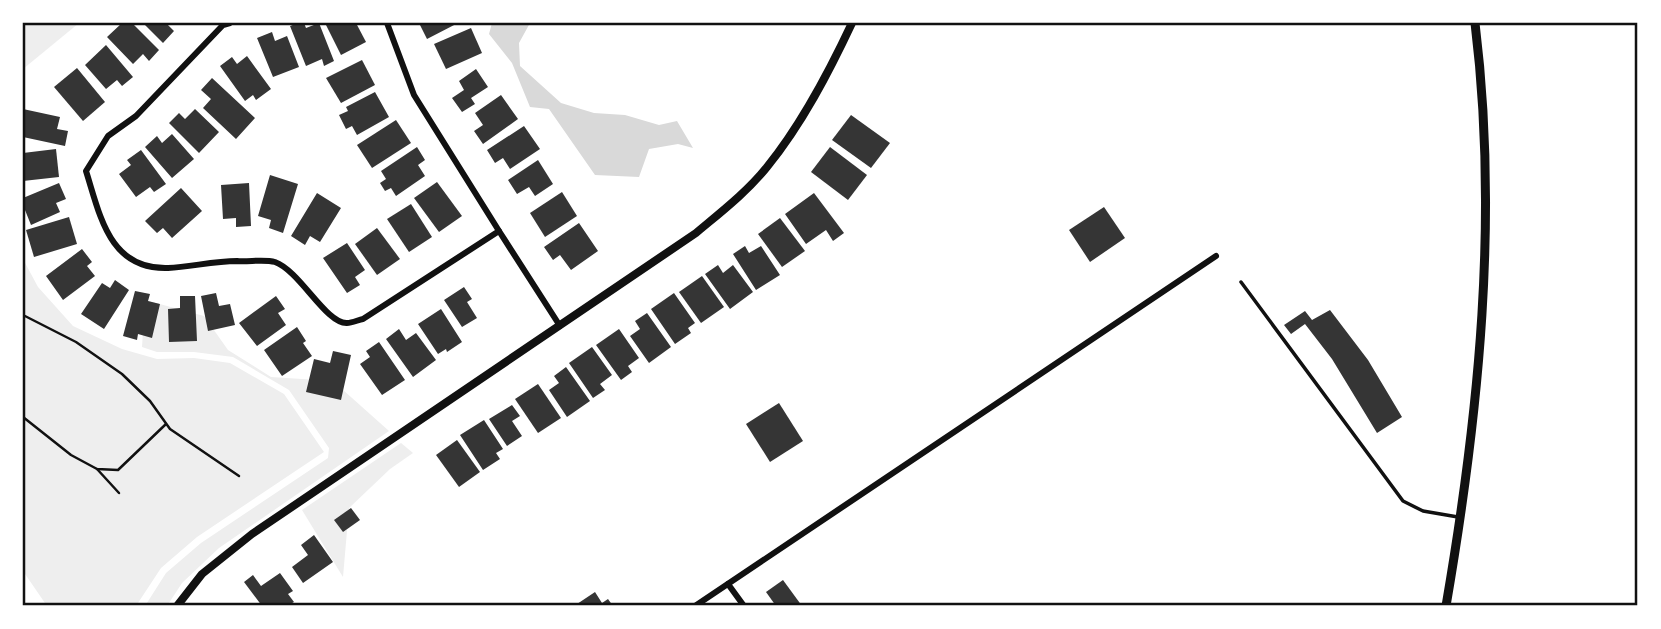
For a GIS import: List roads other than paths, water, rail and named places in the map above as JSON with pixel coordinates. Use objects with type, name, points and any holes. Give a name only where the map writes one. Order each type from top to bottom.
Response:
[{"type":"main road","points":[[1446,606],[1479,362],[1485,250],[1484,127],[1475,23]]},
{"type":"street","points":[[230,23],[223,25],[136,116],[108,136],[86,171],[97,211],[114,246],[136,262],[166,268],[218,261],[275,262],[298,279],[331,318],[346,324],[363,319],[499,231]]},
{"type":"street","points":[[387,23],[414,95],[559,326]]},
{"type":"street","points":[[177,606],[202,573],[252,534],[696,233],[732,203],[768,166],[805,111],[836,58],[852,23]]},
{"type":"street","points":[[695,606],[1216,256]]},
{"type":"street","points":[[728,584],[744,606]]},
{"type":"lane","points":[[1241,282],[1403,501],[1423,511],[1460,517]]}]
